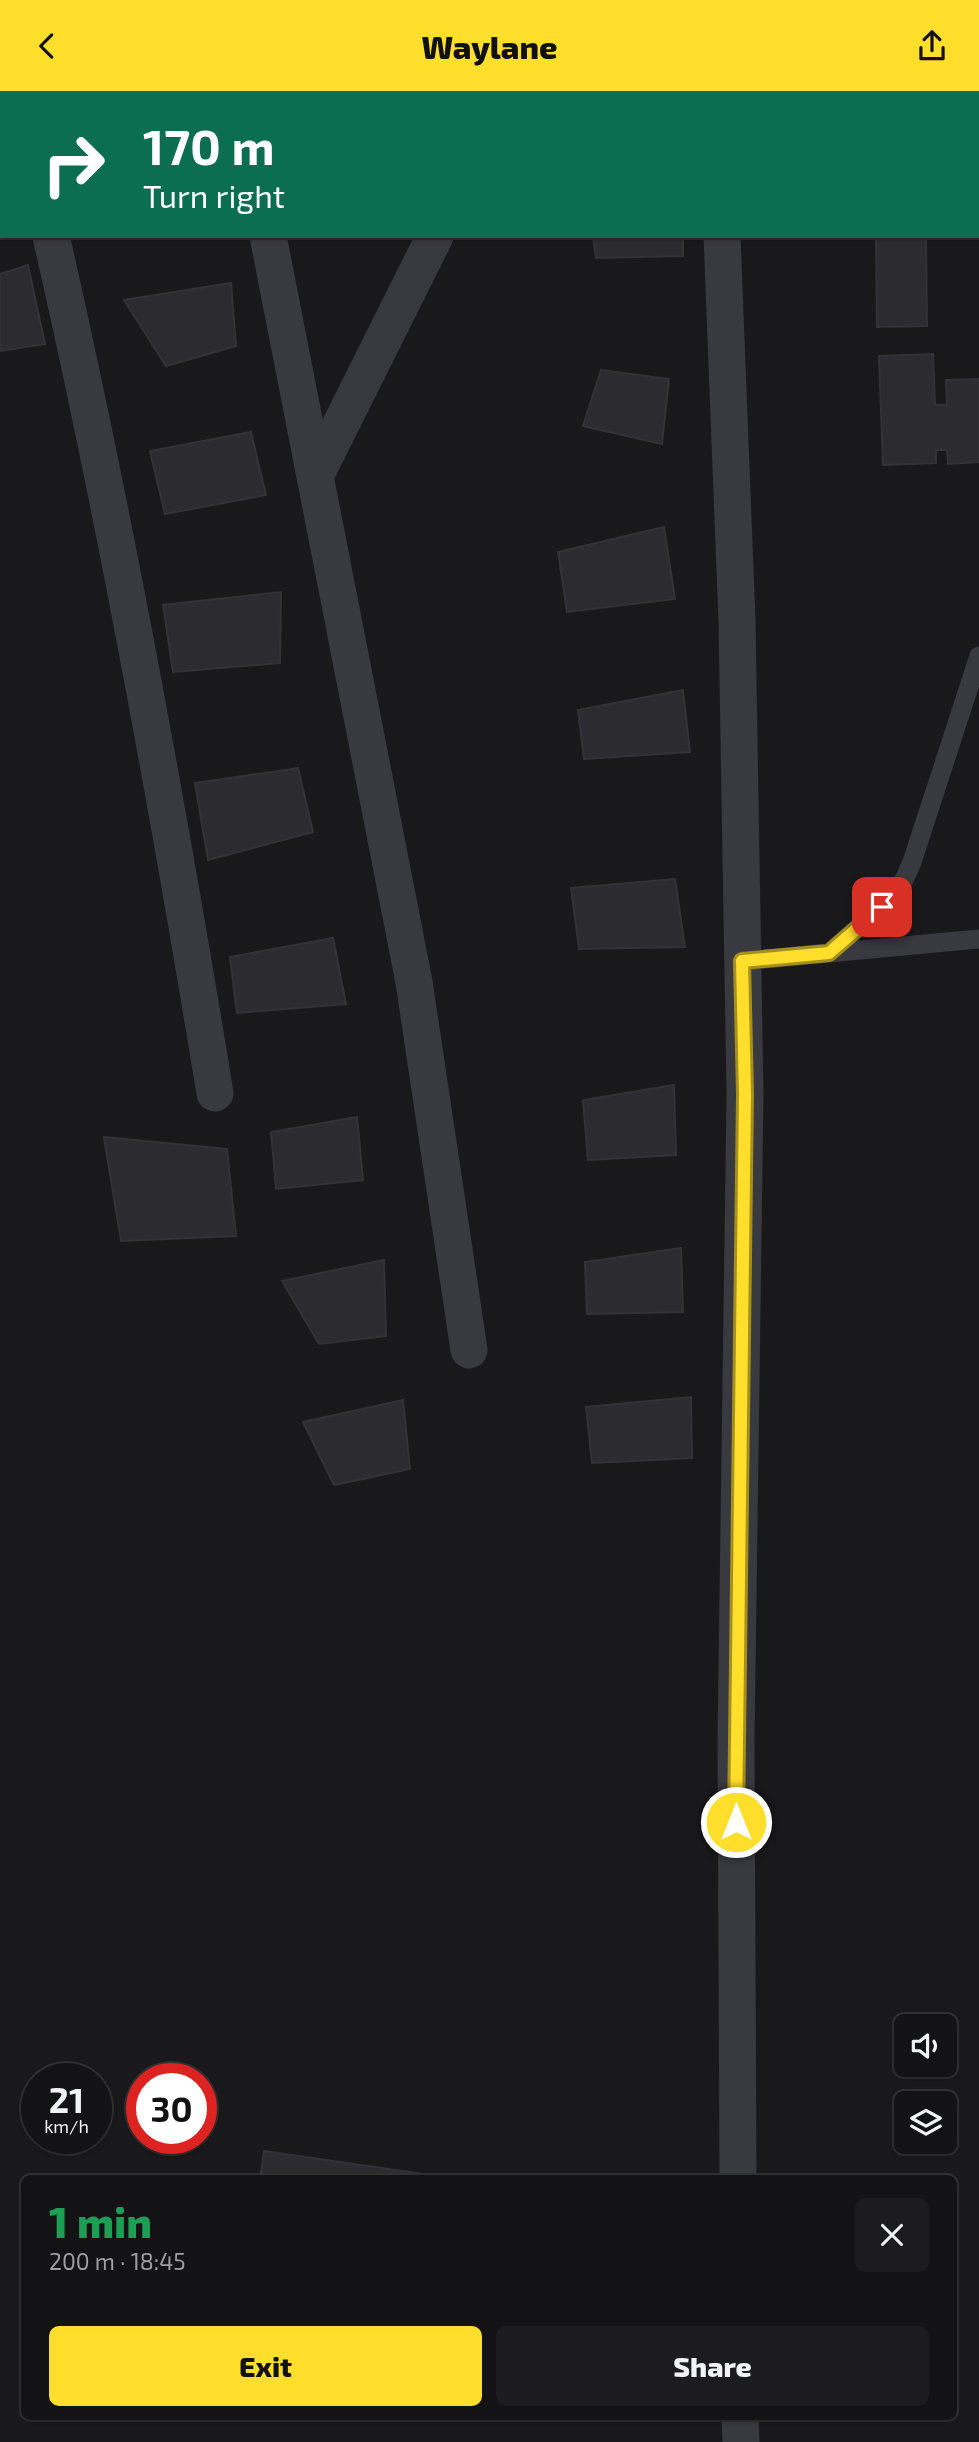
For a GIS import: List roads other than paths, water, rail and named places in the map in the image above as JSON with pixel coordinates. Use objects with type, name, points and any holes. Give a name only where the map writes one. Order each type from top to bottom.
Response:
[{"type":"street","points":[[51,238],[89,401],[167,804],[215,1093]]},
{"type":"street","points":[[268,238],[414,982],[469,1350]]},
{"type":"street","points":[[316,474],[434,238]]},
{"type":"street","points":[[722,238],[737,621],[745,1094],[736,1740],[738,2175]]},
{"type":"street","points":[[740,2420],[741,2442]]},
{"type":"lane","points":[[829,953],[899,891],[912,862],[979,656]]},
{"type":"lane","points":[[742,961],[979,939]]}]
